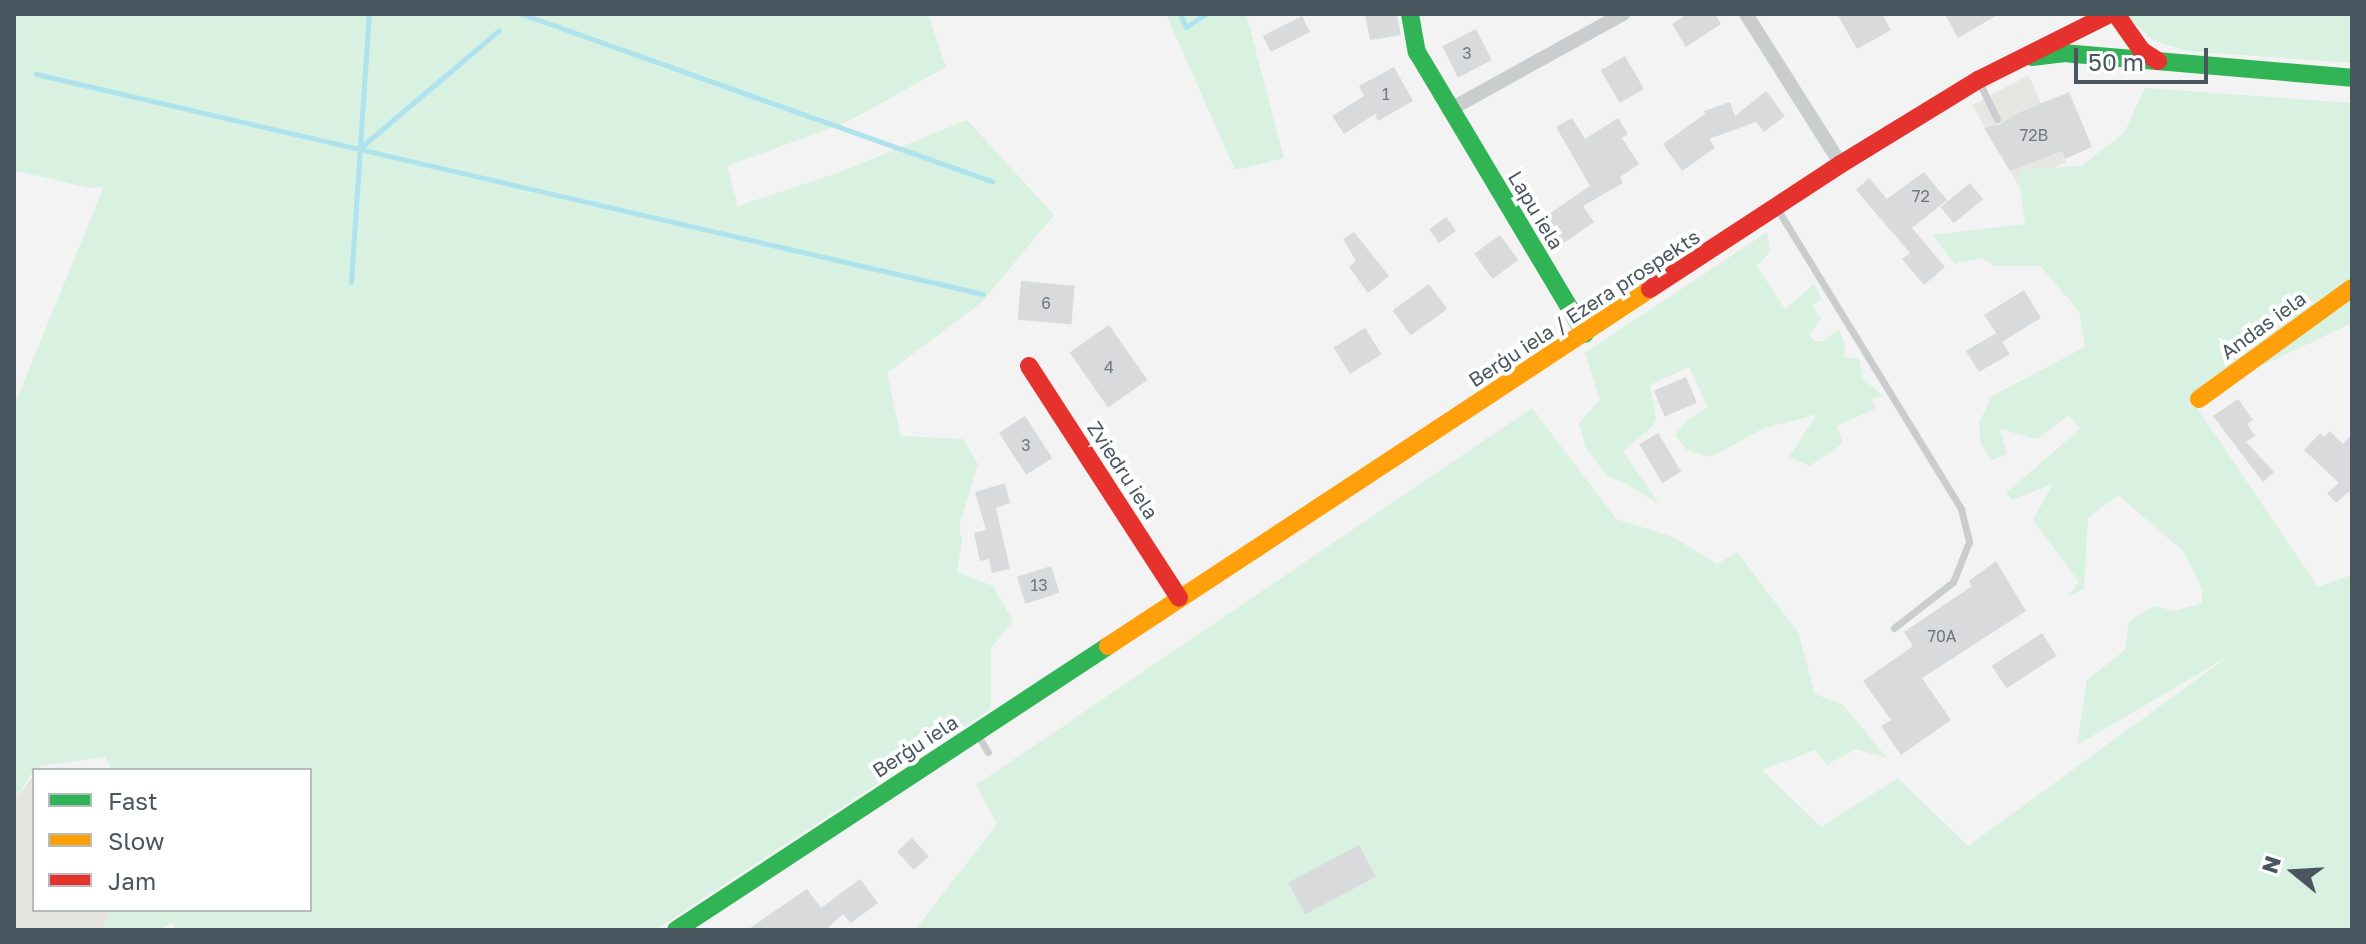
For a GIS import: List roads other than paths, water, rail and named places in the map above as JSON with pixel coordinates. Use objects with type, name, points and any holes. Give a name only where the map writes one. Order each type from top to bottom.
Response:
[{"type":"main road","name":"Lapu iela","points":[[1410,14],[1417,52],[1585,334]]},
{"type":"main road","name":"Berģu iela / Ezera prospekts","points":[[1179,598],[1841,164],[2016,59],[2113,14]]},
{"type":"main road","points":[[2113,14],[2142,51],[2162,64]]},
{"type":"main road","points":[[2016,59],[2063,53],[2162,64],[2352,78]]},
{"type":"main road","name":"Andas iela","points":[[2199,399],[2352,288]]},
{"type":"main road","name":"Zviedru iela","points":[[1029,366],[1179,598]]},
{"type":"main road","name":"Berģu iela","points":[[676,930],[1179,598]]},
{"type":"street","points":[[1449,110],[1623,14]]},
{"type":"street","points":[[1746,14],[1841,164]]},
{"type":"lane","points":[[1978,80],[1997,119]]},
{"type":"lane","points":[[1777,208],[1961,509],[1969,542],[1953,582],[1894,628]]},
{"type":"lane","points":[[976,732],[988,752]]},
{"type":"waterway","points":[[351,282],[369,14]]},
{"type":"waterway","points":[[522,14],[992,181]]},
{"type":"waterway","points":[[1180,14],[1186,27],[1206,14]]},
{"type":"waterway","points":[[360,148],[499,30]]},
{"type":"waterway","points":[[36,74],[983,294]]}]
